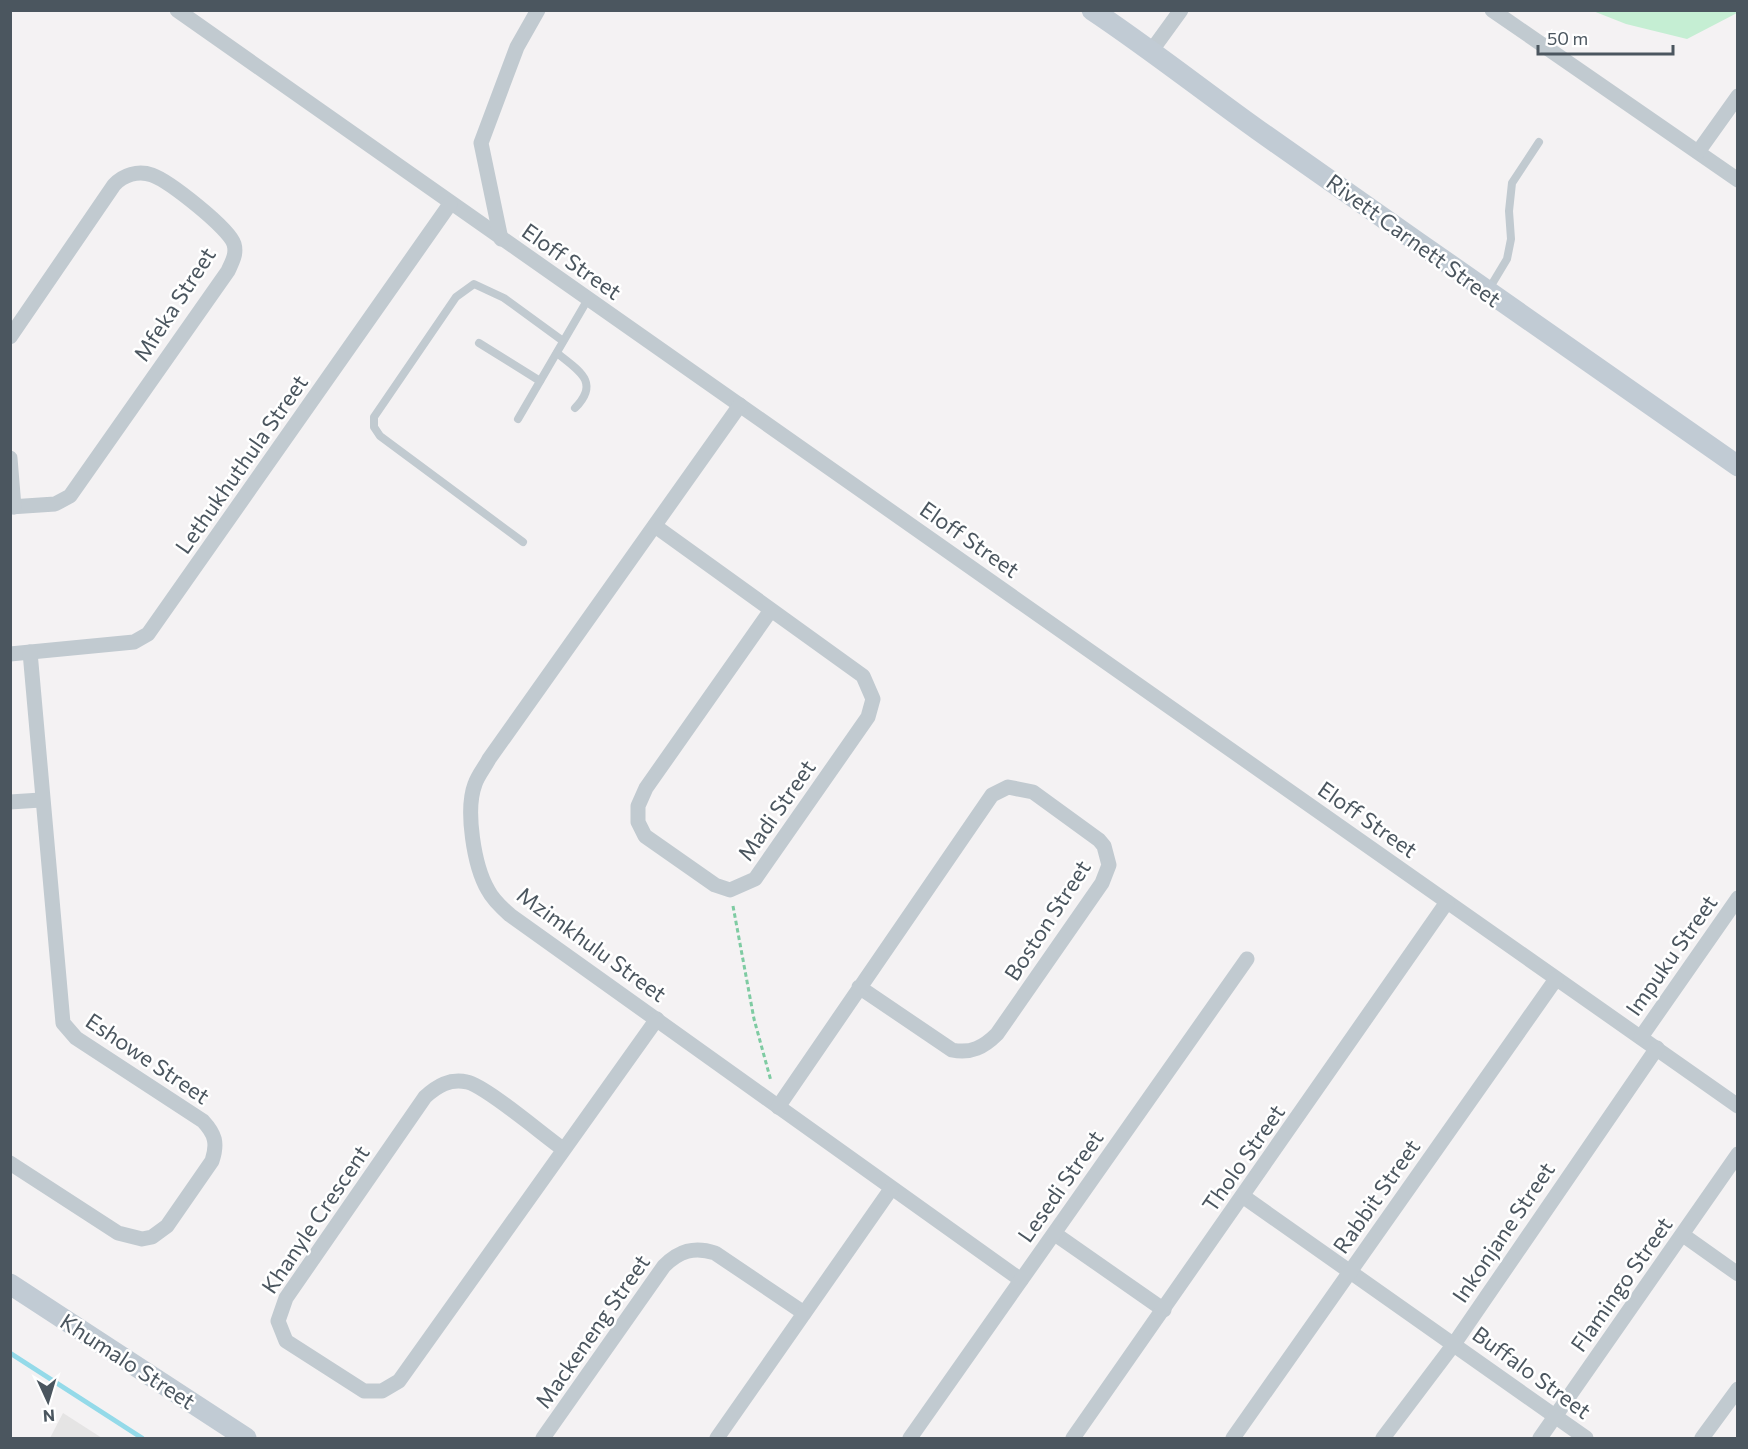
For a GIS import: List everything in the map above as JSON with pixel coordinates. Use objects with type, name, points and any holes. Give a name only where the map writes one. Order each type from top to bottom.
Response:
[{"type":"main road","name":"Rivett Carnett Street","points":[[1092,10],[1152,50],[1228,108],[1487,293],[1737,466]]},
{"type":"main road","name":"Khumalo Street","points":[[10,1284],[246,1438]]},
{"type":"street","name":"Eloff Street","points":[[177,10],[450,204],[740,405],[1737,1106]]},
{"type":"street","points":[[501,239],[481,143],[517,47],[538,10]]},
{"type":"street","points":[[1152,50],[1181,10]]},
{"type":"street","points":[[1492,10],[1737,180]]},
{"type":"street","points":[[1698,152],[1737,96]]},
{"type":"street","name":"Mfeka Street","points":[[10,338],[114,185],[126,175],[142,173],[161,179],[217,221],[233,241],[236,252],[228,271],[74,491],[55,504],[12,507],[10,458]]},
{"type":"street","name":"Lethukhuthula Street","points":[[10,654],[134,642],[148,634],[450,204]]},
{"type":"street","name":"Mzimkhulu Street","points":[[740,405],[489,759],[475,784],[471,811],[472,834],[480,869],[488,890],[510,915],[1021,1280]]},
{"type":"street","name":"Madi Street","points":[[655,526],[863,676],[873,699],[868,717],[755,879],[730,890],[715,885],[645,836],[638,822],[638,806],[646,788],[771,610]]},
{"type":"street","name":"Eshowe Street","points":[[10,1162],[118,1233],[142,1239],[152,1237],[167,1226],[212,1161],[216,1149],[215,1138],[203,1121],[76,1038],[63,1023],[41,800],[30,652]]},
{"type":"street","name":"Boston Street","points":[[777,1107],[859,987],[987,802],[1000,790],[1014,787],[1033,792],[1104,846],[1109,865],[1102,883],[997,1034],[983,1047],[961,1052],[952,1050],[859,987]]},
{"type":"street","points":[[10,802],[41,800]]},
{"type":"street","name":"Impuku Street","points":[[1641,1037],[1737,898]]},
{"type":"street","name":"Tholo Street","points":[[1073,1438],[1244,1197],[1447,902]]},
{"type":"street","name":"Lesedi Street","points":[[910,1438],[1247,959]]},
{"type":"street","name":"Rabbit Street","points":[[1233,1438],[1556,979]]},
{"type":"street","name":"Khanyle Crescent","points":[[563,1149],[469,1082],[443,1083],[425,1097],[286,1298],[278,1321],[286,1341],[363,1391],[382,1391],[392,1387],[407,1373],[657,1019]]},
{"type":"street","name":"Inkonjane Street","points":[[1383,1438],[1454,1344],[1657,1048]]},
{"type":"street","name":"Flamingo Street","points":[[1540,1438],[1737,1154]]},
{"type":"street","points":[[717,1438],[891,1189]]},
{"type":"street","name":"Buffalo Street","points":[[1244,1197],[1586,1438]]},
{"type":"street","points":[[1054,1234],[1164,1310]]},
{"type":"street","points":[[1683,1235],[1737,1274]]},
{"type":"street","name":"Mackeneng Street","points":[[543,1438],[664,1266],[683,1251],[699,1249],[715,1253],[804,1313]]},
{"type":"street","points":[[1702,1438],[1737,1389]]},
{"type":"lane","points":[[1487,293],[1507,259],[1511,239],[1509,211],[1512,183],[1539,142]]},
{"type":"lane","points":[[523,542],[380,436],[375,427],[374,417],[456,297],[466,287],[474,284],[491,290],[563,341]]},
{"type":"lane","points":[[518,419],[588,299]]},
{"type":"lane","points":[[479,343],[540,381]]},
{"type":"lane","points":[[557,353],[585,378],[587,388],[584,399],[574,408]]},
{"type":"path","points":[[730,890],[754,1019],[777,1107]]},
{"type":"shaded area","points":[[63,1413],[102,1438],[50,1438]]},
{"type":"green space","points":[[1737,10],[1737,13],[1687,39],[1626,24],[1593,11]]},
{"type":"waterway","points":[[10,1353],[142,1438]]}]
